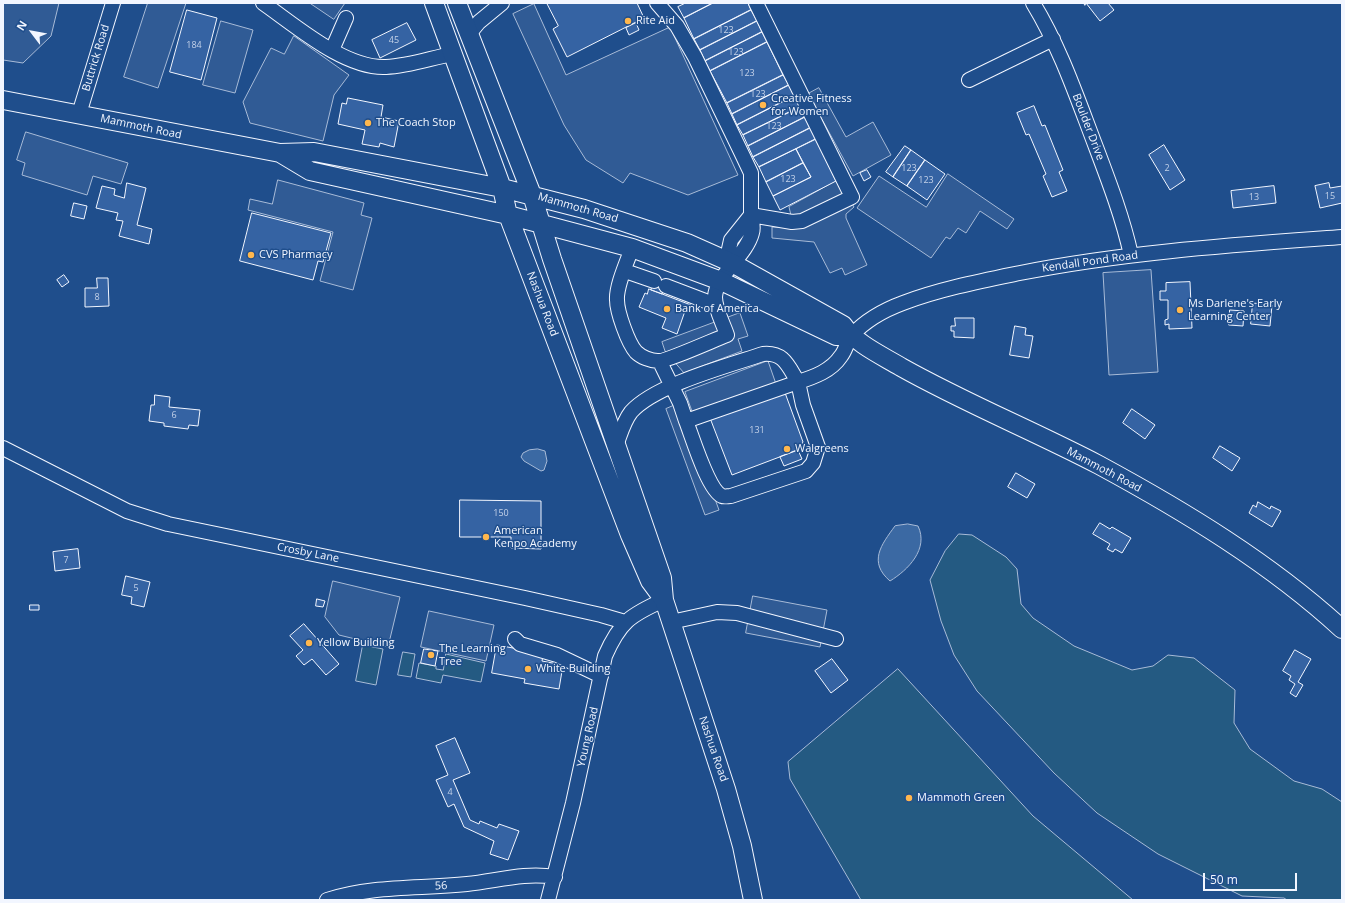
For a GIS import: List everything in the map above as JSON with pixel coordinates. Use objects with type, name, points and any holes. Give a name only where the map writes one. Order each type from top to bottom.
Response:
[{"type":"main road","name":"Nashua Road","points":[[434,3],[502,188],[508,215],[630,535],[650,581],[664,600]]},
{"type":"main road","name":"Nashua Road","points":[[459,3],[469,34],[532,195],[552,259],[617,443],[662,578],[664,600],[726,789],[742,846],[753,900]]},
{"type":"main road","name":"Mammoth Road","points":[[3,100],[280,153],[314,152],[502,188],[532,195],[643,228],[687,243],[732,263],[843,325],[851,336],[916,375],[1099,465],[1185,515],[1259,562],[1342,629]]},
{"type":"main road","name":"Mammoth Road","points":[[280,153],[310,171],[508,215],[632,248],[720,281],[836,336],[851,336]]},
{"type":"street","name":"Buttrick Road","points":[[79,114],[113,3]]},
{"type":"street","points":[[263,3],[332,50],[356,62],[370,66],[401,66],[452,54]]},
{"type":"street","points":[[469,34],[479,22],[502,3]]},
{"type":"street","points":[[632,248],[617,300],[620,316],[632,346],[637,352],[646,358],[660,362],[727,335],[716,305],[715,296],[720,281],[732,263],[728,249],[731,240],[751,215],[751,173],[695,57],[677,26],[657,3]]},
{"type":"street","points":[[751,215],[792,222],[802,221],[852,197],[756,3]]},
{"type":"street","name":"Boulder Drive","points":[[1032,3],[1053,39],[1068,73],[1108,180],[1126,234],[1131,256]]},
{"type":"street","points":[[332,50],[346,18]]},
{"type":"street","points":[[969,80],[1053,39]]},
{"type":"street","name":"Kendall Pond Road","points":[[851,336],[867,322],[884,312],[923,296],[1019,273],[1076,262],[1220,246],[1342,236]]},
{"type":"street","points":[[625,271],[716,305]]},
{"type":"street","points":[[686,421],[816,376],[836,363],[842,356],[851,336]]},
{"type":"street","points":[[617,443],[624,423],[630,413],[650,397],[671,386],[763,354],[772,353],[780,356],[786,362],[798,382],[803,405],[818,447],[813,463],[806,471],[731,496],[722,496],[706,476],[680,403],[671,386],[660,362]]},
{"type":"street","name":"Crosby Lane","points":[[3,448],[126,511],[168,524],[601,614],[625,622]]},
{"type":"street","name":"Young Road","points":[[548,900],[574,803],[605,656],[614,637],[625,622],[647,608],[664,600]]},
{"type":"street","points":[[671,622],[717,612],[737,613],[836,639]]},
{"type":"street","points":[[515,639],[520,644],[557,655],[601,676]]},
{"type":"street","name":"56","points":[[327,900],[339,896],[382,889],[467,884],[524,875],[555,877]]},
{"type":"shaded area","points":[[3,3],[59,3],[51,36],[23,63],[3,60]]},
{"type":"shaded area","points":[[148,3],[186,3],[158,88],[124,77]]},
{"type":"shaded area","points":[[310,3],[345,3],[334,19]]},
{"type":"shaded area","points":[[534,4],[566,75],[670,27],[738,175],[688,195],[630,173],[623,183],[586,160],[564,125],[513,14]]},
{"type":"shaded area","points":[[221,21],[253,30],[235,93],[203,85]]},
{"type":"shaded area","points":[[294,36],[349,75],[334,95],[323,141],[250,123],[243,102],[271,48],[284,54]]},
{"type":"shaded area","points":[[819,88],[846,137],[873,122],[891,155],[853,176],[808,94]]},
{"type":"shaded area","points":[[26,132],[128,163],[121,184],[93,176],[87,195],[22,175],[25,163],[17,160]]},
{"type":"shaded area","points":[[948,174],[1014,219],[1007,229],[980,211],[966,233],[958,228],[950,239],[946,237],[931,258],[857,208],[879,176],[926,207]]},
{"type":"shaded area","points":[[278,180],[364,203],[361,215],[372,218],[353,290],[320,281],[333,232],[248,210],[250,199],[272,204]]},
{"type":"shaded area","points":[[838,180],[854,207],[846,214],[846,218],[867,265],[845,275],[842,268],[830,273],[814,242],[772,238],[772,227],[794,228],[789,207]]},
{"type":"shaded area","points":[[1151,270],[1158,372],[1109,375],[1103,273]]},
{"type":"shaded area","points":[[740,313],[748,336],[738,339],[742,351],[684,373],[665,351],[662,342]]},
{"type":"shaded area","points":[[768,361],[776,384],[693,414],[685,392]]},
{"type":"shaded area","points":[[680,403],[719,510],[705,515],[666,409]]},
{"type":"shaded area","points":[[538,449],[545,451],[547,461],[544,470],[541,471],[524,461],[521,457],[523,453],[529,450]]},
{"type":"shaded area","points":[[908,524],[918,526],[921,535],[919,551],[910,565],[890,581],[883,574],[878,560],[881,547],[895,526]]},
{"type":"shaded area","points":[[959,534],[972,535],[1006,557],[1017,569],[1021,604],[1033,618],[1074,646],[1132,670],[1153,666],[1168,655],[1194,658],[1235,690],[1234,723],[1250,749],[1294,781],[1322,789],[1342,802],[1342,900],[1287,900],[1284,898],[1242,896],[1158,854],[1097,813],[1054,773],[977,691],[954,655],[941,621],[930,580],[945,551]]},
{"type":"shaded area","points":[[333,581],[400,597],[388,647],[339,635],[325,617]]},
{"type":"shaded area","points":[[753,596],[827,610],[820,647],[746,633]]},
{"type":"shaded area","points":[[429,611],[494,625],[486,661],[421,647]]},
{"type":"shaded area","points":[[363,645],[383,649],[376,685],[356,681]]},
{"type":"shaded area","points":[[403,652],[415,654],[411,677],[398,675]]},
{"type":"shaded area","points":[[446,654],[485,663],[481,682],[443,675],[441,683],[416,678],[419,663],[436,666],[436,669],[443,670]]},
{"type":"shaded area","name":"Mammoth Green","points":[[898,669],[1033,816],[1133,900],[861,900],[790,779],[788,762]]},
{"type":"building","name":"Rite Aid","points":[[547,3],[637,3],[644,18],[567,57],[553,29],[558,26]]},
{"type":"building","points":[[686,3],[713,3],[684,18],[678,7]]},
{"type":"building","points":[[713,3],[748,3],[751,10],[694,39],[684,18]]},
{"type":"building","points":[[1086,3],[1108,3],[1114,10],[1100,21]]},
{"type":"building","points":[[187,10],[217,18],[201,80],[170,72]]},
{"type":"building","points":[[751,10],[757,21],[700,50],[694,39]]},
{"type":"building","points":[[757,21],[762,32],[705,61],[700,50]]},
{"type":"building","points":[[407,23],[416,40],[380,58],[372,40]]},
{"type":"building","points":[[636,23],[639,30],[629,35],[626,28]]},
{"type":"building","points":[[762,32],[767,42],[710,71],[705,61]]},
{"type":"building","points":[[767,42],[783,75],[727,103],[710,71]]},
{"type":"building","points":[[783,75],[789,85],[732,114],[727,103]]},
{"type":"building","name":"Creative Fitness for Women","points":[[789,85],[794,96],[737,125],[732,114]]},
{"type":"building","points":[[794,96],[800,107],[743,135],[737,125]]},
{"type":"building","name":"The Coach Stop","points":[[348,98],[383,105],[381,117],[399,121],[394,147],[380,143],[379,147],[362,144],[365,130],[338,124],[342,103],[346,104]]},
{"type":"building","points":[[1034,106],[1042,126],[1045,125],[1063,170],[1059,172],[1067,191],[1052,197],[1043,176],[1046,174],[1029,134],[1026,135],[1017,113]]},
{"type":"building","points":[[800,107],[805,117],[748,146],[743,135]]},
{"type":"building","points":[[805,117],[810,128],[753,157],[748,146]]},
{"type":"building","points":[[810,128],[816,139],[759,167],[753,157]]},
{"type":"building","points":[[816,139],[836,181],[780,210],[773,196],[811,177],[796,149]]},
{"type":"building","points":[[1164,145],[1185,180],[1170,190],[1149,155]]},
{"type":"building","points":[[905,146],[911,150],[893,177],[886,172]]},
{"type":"building","points":[[796,149],[803,163],[766,182],[759,167]]},
{"type":"building","points":[[911,150],[925,160],[907,186],[893,177]]},
{"type":"building","points":[[925,160],[945,174],[927,200],[907,186]]},
{"type":"building","points":[[803,163],[811,177],[773,196],[766,182]]},
{"type":"building","points":[[867,170],[871,177],[864,181],[860,173]]},
{"type":"building","points":[[127,183],[146,188],[137,225],[152,229],[149,244],[119,236],[123,221],[116,220],[118,213],[96,208],[102,186],[115,189],[114,195],[124,198]]},
{"type":"building","points":[[1329,183],[1330,188],[1342,186],[1342,203],[1320,208],[1315,186]]},
{"type":"building","points":[[1274,186],[1276,203],[1233,208],[1231,191]]},
{"type":"building","points":[[74,203],[87,206],[84,219],[71,216]]},
{"type":"building","name":"CVS Pharmacy","points":[[252,213],[331,233],[323,262],[318,261],[313,280],[240,261]]},
{"type":"building","points":[[64,275],[69,282],[62,287],[57,280]]},
{"type":"building","points":[[97,278],[108,278],[109,306],[85,307],[85,288],[97,288]]},
{"type":"building","points":[[656,278],[667,282],[662,294],[651,290]]},
{"type":"building","name":"Ms Darlene's Early Learning Center","points":[[1190,282],[1192,328],[1169,329],[1169,324],[1165,325],[1165,320],[1168,319],[1168,300],[1160,300],[1160,291],[1166,291],[1166,283]]},
{"type":"building","name":"Bank of America","points":[[649,289],[691,305],[688,312],[685,311],[677,334],[662,328],[666,318],[639,307],[645,293],[647,294]]},
{"type":"building","points":[[1253,303],[1272,305],[1270,326],[1251,324]]},
{"type":"building","points":[[1230,310],[1244,311],[1243,326],[1229,325]]},
{"type":"building","points":[[955,318],[974,318],[974,338],[954,337],[954,331],[951,331],[951,326],[955,326]]},
{"type":"building","points":[[1015,326],[1026,328],[1025,335],[1033,336],[1029,358],[1010,355]]},
{"type":"building","name":"Walgreens","points":[[784,390],[803,442],[798,450],[732,475],[710,418]]},
{"type":"building","points":[[155,395],[170,397],[169,407],[200,410],[198,426],[189,425],[188,429],[164,426],[164,423],[149,421],[151,405],[154,405]]},
{"type":"building","points":[[1132,409],[1155,425],[1145,439],[1123,423]]},
{"type":"building","points":[[1220,446],[1240,458],[1232,471],[1213,458]]},
{"type":"building","points":[[798,450],[802,459],[784,466],[780,457]]},
{"type":"building","points":[[1016,473],[1035,484],[1027,498],[1008,487]]},
{"type":"building","points":[[460,500],[541,501],[541,549],[511,548],[511,537],[460,537]]},
{"type":"building","points":[[1258,502],[1270,509],[1271,506],[1281,511],[1272,527],[1249,513],[1253,505],[1256,507]]},
{"type":"building","points":[[1100,523],[1110,529],[1112,527],[1131,538],[1122,553],[1115,549],[1113,552],[1107,549],[1110,544],[1093,534]]},
{"type":"building","points":[[78,549],[80,568],[55,571],[53,552]]},
{"type":"building","points":[[126,576],[150,582],[144,607],[131,604],[132,597],[122,595]]},
{"type":"building","points":[[317,599],[325,601],[323,607],[316,606]]},
{"type":"building","points":[[30,605],[39,605],[39,610],[30,610]]},
{"type":"building","name":"Yellow Building","points":[[304,624],[339,664],[326,675],[312,659],[304,665],[296,656],[303,650],[290,636]]},
{"type":"building","name":"White Building","points":[[497,645],[534,652],[543,656],[542,661],[563,665],[559,689],[524,683],[525,679],[492,673]]},
{"type":"building","points":[[424,649],[438,651],[435,666],[421,663]]},
{"type":"building","points":[[1295,650],[1311,659],[1298,682],[1303,685],[1296,697],[1290,693],[1295,684],[1289,680],[1291,676],[1283,671]]},
{"type":"building","points":[[832,659],[848,680],[831,693],[815,671]]},
{"type":"building","points":[[455,738],[470,773],[453,780],[470,820],[479,824],[480,821],[497,828],[499,824],[519,831],[508,860],[490,854],[494,841],[464,827],[454,804],[448,807],[436,780],[448,775],[436,746]]},
{"type":"place","name":"Rite Aid","points":[[628,21]]},
{"type":"place","name":"Creative Fitness for Women","points":[[763,105]]},
{"type":"place","name":"The Coach Stop","points":[[368,123]]},
{"type":"place","name":"CVS Pharmacy","points":[[251,255]]},
{"type":"place","name":"Bank of America","points":[[667,309]]},
{"type":"place","name":"Ms Darlene's Early Learning Center","points":[[1180,310]]},
{"type":"place","name":"Walgreens","points":[[787,449]]},
{"type":"place","name":"American Kenpo Academy","points":[[486,537]]},
{"type":"place","name":"Yellow Building","points":[[309,643]]},
{"type":"place","name":"The Learning Tree","points":[[431,655]]},
{"type":"place","name":"White Building","points":[[528,669]]},
{"type":"place","name":"Mammoth Green","points":[[909,798]]}]
